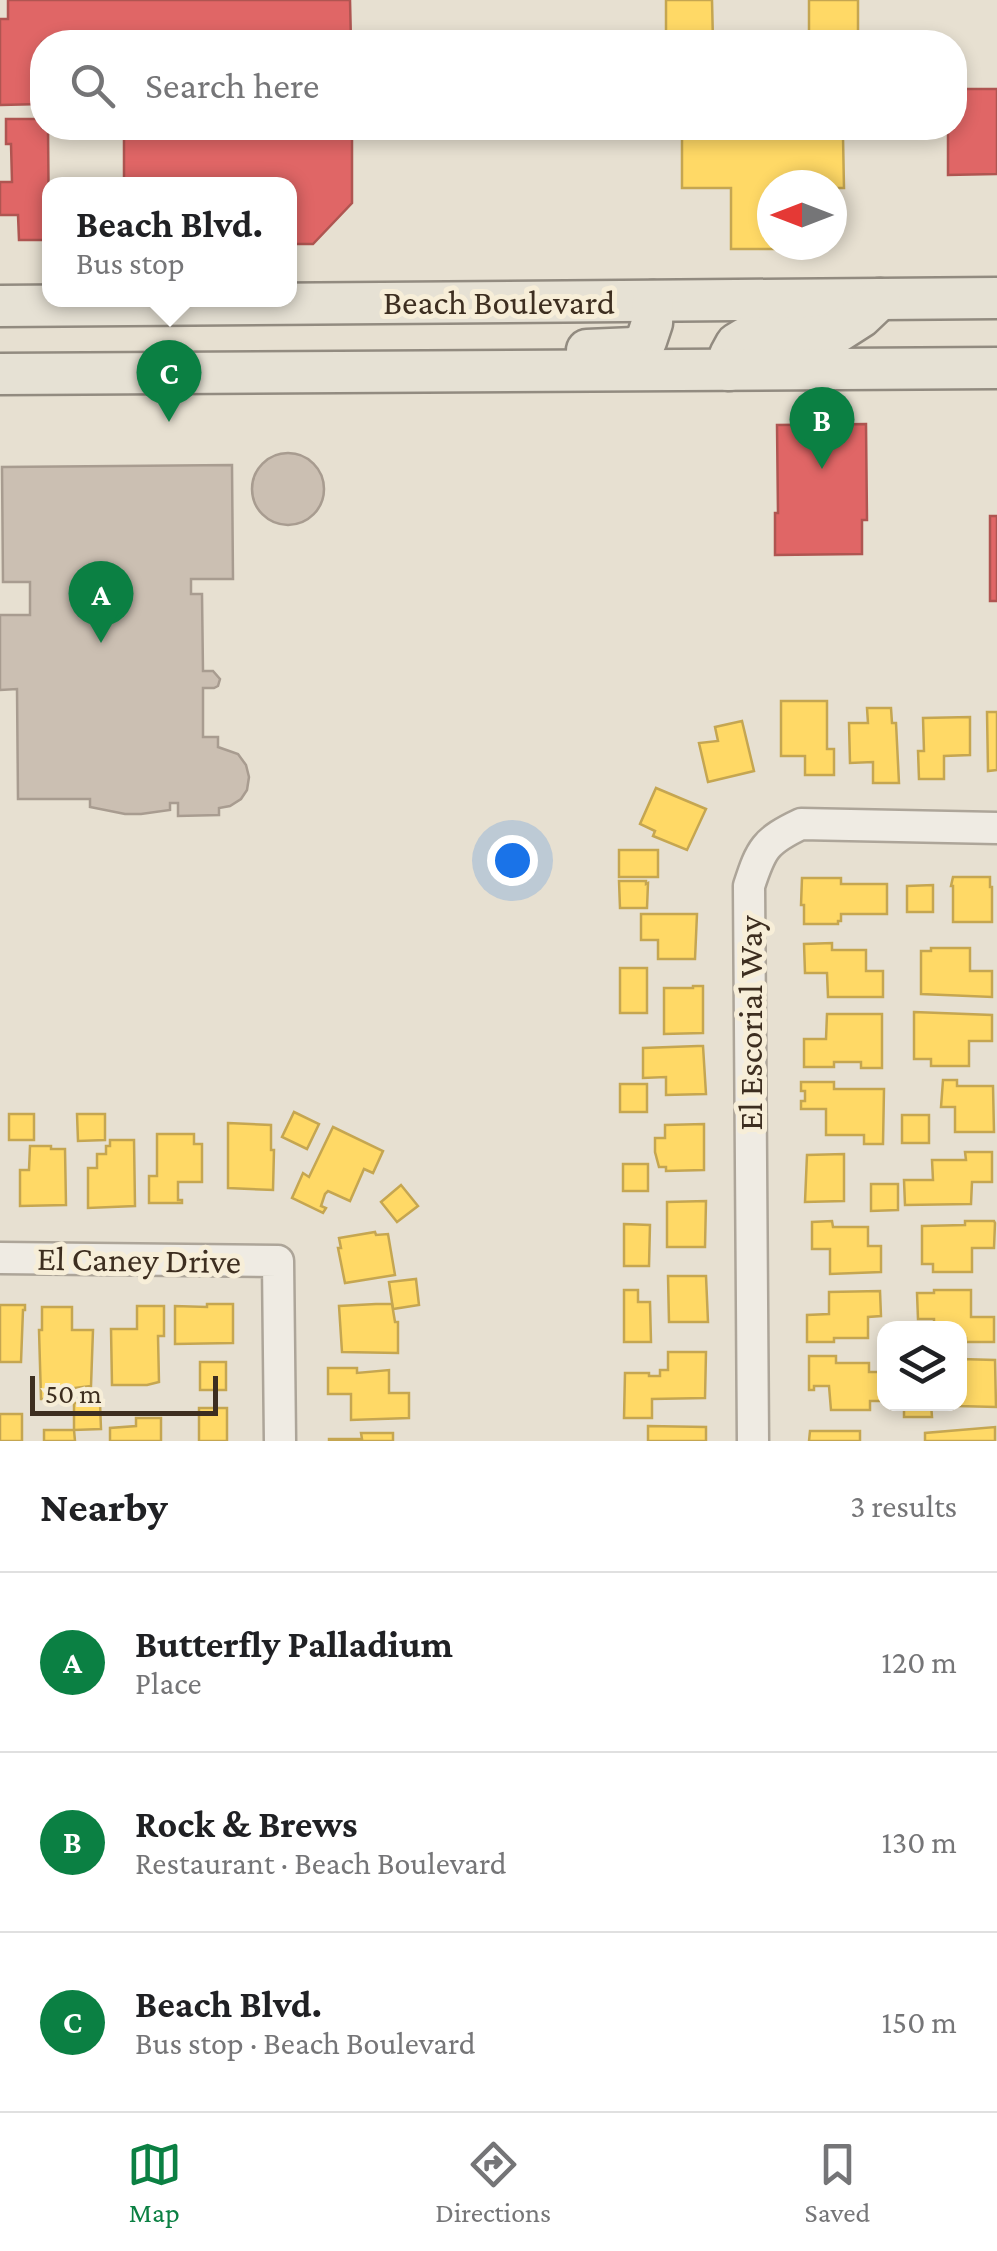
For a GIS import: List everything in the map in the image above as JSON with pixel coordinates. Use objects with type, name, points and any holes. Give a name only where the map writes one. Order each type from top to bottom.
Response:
[{"type":"main road","name":"Beach Boulevard","points":[[297,304],[997,298]]},
{"type":"main road","points":[[729,370],[730,355],[736,344],[746,338],[836,333],[880,299]]},
{"type":"main road","points":[[516,372],[525,358],[539,350],[634,348],[646,341],[652,323],[652,302]]},
{"type":"main road","name":"Beach Boulevard","points":[[0,306],[42,306]]},
{"type":"main road","name":"Beach Boulevard","points":[[0,374],[997,368]]},
{"type":"street","name":"El Escorial Way","points":[[753,1441],[749,886],[758,860],[774,837],[802,824],[997,828]]},
{"type":"street","name":"El Caney Drive","points":[[0,1258],[278,1261],[280,1441]]},
{"type":"building: Homes","points":[[666,0],[712,0],[713,30],[666,30]]},
{"type":"building: Homes","points":[[809,0],[858,0],[858,30],[809,30]]},
{"type":"building: Homes","points":[[682,140],[843,140],[844,170],[757,170],[757,249],[731,249],[731,188],[682,188]]},
{"type":"building: Homes","points":[[781,701],[827,701],[827,749],[834,749],[834,775],[805,775],[805,756],[781,756]]},
{"type":"building: Homes","points":[[867,708],[891,708],[892,723],[896,723],[899,783],[873,783],[873,762],[850,763],[849,723],[868,723]]},
{"type":"building: Homes","points":[[987,712],[997,712],[997,770],[988,771]]},
{"type":"building: Homes","points":[[970,717],[970,755],[944,756],[944,779],[919,779],[918,751],[924,751],[923,718]]},
{"type":"building: Homes","points":[[742,721],[754,771],[708,782],[699,743],[718,741],[715,727]]},
{"type":"building: Homes","points":[[656,788],[706,809],[687,850],[653,836],[655,831],[640,824]]},
{"type":"building: Homes","points":[[619,850],[658,850],[658,877],[619,877]]},
{"type":"building: Homes","points":[[953,877],[990,877],[992,922],[953,922]]},
{"type":"building: Homes","points":[[802,878],[841,878],[841,884],[887,884],[887,914],[841,914],[838,924],[804,924]]},
{"type":"building: Homes","points":[[619,881],[646,881],[647,908],[620,908]]},
{"type":"building: Homes","points":[[933,885],[933,912],[907,912],[907,886]]},
{"type":"building: Homes","points":[[641,914],[697,914],[695,959],[658,959],[658,940],[641,940]]},
{"type":"building: Homes","points":[[832,943],[832,950],[866,950],[866,971],[883,971],[883,997],[828,997],[827,973],[805,973],[804,944]]},
{"type":"building: Homes","points":[[970,948],[970,971],[992,971],[992,997],[921,994],[921,951]]},
{"type":"building: Homes","points":[[620,968],[647,968],[647,1013],[620,1013]]},
{"type":"building: Homes","points":[[703,986],[703,1033],[664,1034],[664,988]]},
{"type":"building: Homes","points":[[914,1012],[992,1015],[992,1041],[969,1041],[969,1066],[931,1066],[931,1059],[914,1059]]},
{"type":"building: Homes","points":[[827,1014],[882,1014],[882,1068],[861,1068],[861,1062],[804,1067],[804,1039],[826,1039]]},
{"type":"building: Homes","points":[[703,1046],[706,1094],[666,1095],[666,1077],[643,1078],[643,1048]]},
{"type":"building: Homes","points":[[943,1080],[957,1080],[957,1086],[993,1086],[994,1132],[955,1132],[955,1107],[941,1107]]},
{"type":"building: Homes","points":[[801,1082],[834,1082],[834,1089],[884,1089],[883,1144],[864,1144],[864,1135],[826,1135],[826,1109],[801,1109],[805,1091],[801,1091]]},
{"type":"building: Homes","points":[[620,1084],[647,1084],[647,1112],[620,1112]]},
{"type":"building: Homes","points":[[294,1112],[319,1124],[307,1149],[282,1137]]},
{"type":"building: Homes","points":[[9,1114],[34,1114],[34,1140],[9,1140]]},
{"type":"building: Homes","points":[[77,1114],[105,1114],[105,1140],[78,1141]]},
{"type":"building: Homes","points":[[902,1115],[929,1115],[929,1143],[902,1143]]},
{"type":"building: Homes","points":[[228,1123],[271,1125],[273,1190],[228,1188]]},
{"type":"building: Homes","points":[[704,1124],[704,1170],[666,1171],[666,1167],[659,1167],[655,1138],[665,1138],[665,1125]]},
{"type":"building: Homes","points":[[333,1127],[383,1151],[373,1173],[364,1169],[350,1201],[328,1191],[325,1194],[323,1213],[292,1198],[303,1173],[309,1177]]},
{"type":"building: Homes","points":[[157,1134],[194,1134],[194,1144],[202,1144],[202,1182],[178,1182],[178,1200],[182,1203],[149,1203],[149,1176],[157,1176]]},
{"type":"building: Homes","points":[[110,1140],[134,1140],[135,1206],[88,1208],[88,1168],[97,1168],[97,1154],[106,1154]]},
{"type":"building: Homes","points":[[30,1146],[65,1149],[66,1205],[20,1206],[20,1170],[29,1170]]},
{"type":"building: Homes","points":[[965,1152],[992,1152],[992,1182],[972,1182],[971,1204],[905,1205],[904,1180],[933,1180],[932,1160],[966,1160]]},
{"type":"building: Homes","points":[[844,1154],[844,1201],[805,1202],[807,1155]]},
{"type":"building: Homes","points":[[623,1164],[648,1164],[648,1191],[623,1191]]},
{"type":"building: Homes","points":[[871,1184],[898,1184],[898,1210],[871,1211]]},
{"type":"building: Homes","points":[[401,1185],[418,1206],[397,1222],[381,1202]]},
{"type":"building: Homes","points":[[706,1201],[705,1247],[667,1247],[667,1202]]},
{"type":"building: Homes","points":[[832,1221],[833,1227],[868,1227],[868,1246],[881,1246],[881,1272],[830,1274],[830,1249],[812,1249],[812,1222]]},
{"type":"building: Homes","points":[[965,1221],[995,1223],[994,1248],[972,1248],[972,1272],[933,1272],[933,1264],[922,1264],[922,1226],[965,1225]]},
{"type":"building: Homes","points":[[624,1224],[650,1225],[649,1266],[624,1266]]},
{"type":"building: Homes","points":[[375,1232],[388,1234],[395,1275],[345,1283],[339,1238]]},
{"type":"building: Homes","points":[[668,1276],[706,1276],[708,1322],[669,1322]]},
{"type":"building: Homes","points":[[416,1279],[419,1305],[393,1309],[389,1282]]},
{"type":"building: Homes","points":[[624,1290],[638,1290],[638,1302],[650,1302],[651,1342],[624,1342]]},
{"type":"building: Homes","points":[[971,1290],[971,1317],[994,1317],[994,1342],[967,1342],[967,1321],[918,1319],[917,1293]]},
{"type":"building: Homes","points":[[880,1291],[881,1316],[868,1317],[868,1338],[807,1342],[807,1315],[829,1314],[829,1292]]},
{"type":"building: Homes","points":[[233,1304],[233,1343],[175,1344],[175,1306]]},
{"type":"building: Homes","points":[[392,1304],[398,1322],[398,1353],[342,1352],[339,1306]]},
{"type":"building: Homes","points":[[0,1305],[25,1305],[21,1362],[0,1362]]},
{"type":"building: Homes","points":[[137,1306],[164,1306],[164,1336],[158,1336],[159,1382],[112,1385],[111,1329],[137,1329]]},
{"type":"building: Homes","points":[[42,1307],[72,1307],[72,1330],[93,1330],[91,1386],[66,1389],[66,1399],[41,1399]]},
{"type":"building: Homes","points":[[668,1352],[706,1352],[705,1398],[652,1399],[652,1418],[624,1418],[625,1373],[660,1376],[660,1370],[668,1370]]},
{"type":"building: Homes","points":[[809,1356],[836,1356],[836,1363],[869,1363],[869,1372],[877,1372],[877,1401],[870,1401],[870,1410],[831,1410],[829,1386],[809,1390]]},
{"type":"building: Homes","points":[[967,1359],[995,1360],[996,1407],[967,1406]]},
{"type":"building: Homes","points":[[200,1362],[226,1362],[226,1390],[200,1390]]},
{"type":"building: Homes","points":[[328,1368],[357,1368],[357,1373],[389,1370],[389,1393],[409,1393],[409,1418],[351,1420],[351,1394],[328,1394]]},
{"type":"building: Homes","points":[[74,1403],[100,1403],[101,1429],[74,1430]]},
{"type":"building: Homes","points":[[199,1408],[227,1408],[227,1441],[199,1441]]},
{"type":"building: Homes","points":[[904,1411],[932,1411],[932,1417],[904,1417]]},
{"type":"building: Homes","points":[[0,1414],[22,1414],[22,1441],[0,1441]]},
{"type":"building: Homes","points":[[136,1418],[161,1418],[161,1441],[110,1441],[110,1428],[136,1426]]},
{"type":"building: Homes","points":[[648,1426],[706,1427],[706,1441],[648,1441]]},
{"type":"building: Homes","points":[[995,1427],[995,1441],[925,1441],[925,1433]]},
{"type":"building: Homes","points":[[44,1430],[74,1430],[75,1441],[44,1441]]},
{"type":"building: Homes","points":[[810,1431],[860,1431],[860,1441],[809,1441]]},
{"type":"building: Homes","points":[[361,1433],[393,1433],[393,1441],[329,1441],[362,1439]]},
{"type":"building: Shops","points":[[8,0],[350,0],[351,30],[30,30],[30,104],[0,105],[0,19],[8,19]]},
{"type":"building: Shops","points":[[967,89],[997,89],[997,174],[948,175],[948,140],[967,140]]},
{"type":"building: Shops","points":[[6,119],[30,119],[30,140],[48,140],[48,177],[42,177],[42,240],[19,240],[18,215],[0,215],[0,182],[12,182],[11,144],[6,144]]},
{"type":"building: Shops","points":[[124,140],[352,140],[352,203],[313,244],[297,244],[297,177],[124,177]]},
{"type":"building: Shops","points":[[866,424],[867,520],[862,520],[862,554],[775,555],[777,425]]},
{"type":"building: Shops","points":[[990,516],[997,516],[997,601],[990,601]]},
{"type":"building: Other","points":[[288,453],[314,463],[324,489],[314,515],[288,525],[262,515],[252,489],[262,463]]},
{"type":"building: Other","points":[[232,465],[233,579],[191,579],[191,594],[202,594],[203,671],[213,671],[220,679],[218,686],[203,688],[203,737],[218,737],[218,747],[238,754],[249,777],[247,790],[241,799],[219,808],[219,815],[178,816],[178,803],[170,803],[170,810],[125,814],[90,807],[90,799],[18,799],[17,689],[0,690],[0,615],[30,615],[30,582],[3,582],[2,467]]},
{"type":"place","name":"Beach Blvd.","points":[[169,422]]},
{"type":"place","name":"Rock & Brews","points":[[822,469]]},
{"type":"place","name":"Butterfly Palladium","points":[[101,643]]}]
